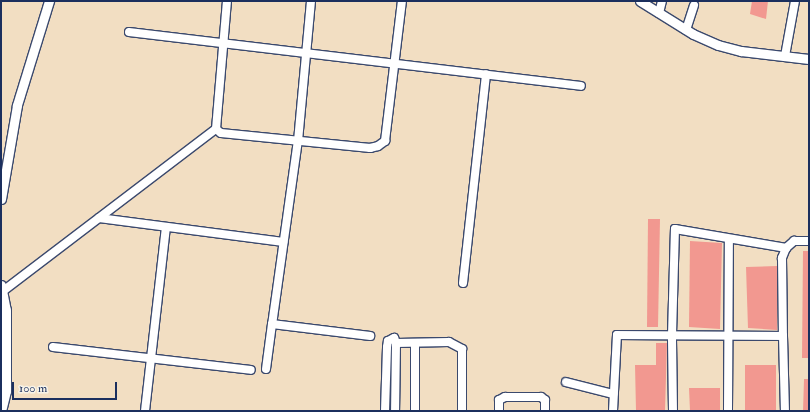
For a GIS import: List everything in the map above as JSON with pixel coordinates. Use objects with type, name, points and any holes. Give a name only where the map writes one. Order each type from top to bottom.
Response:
[{"type":"street","points":[[1,199],[17,105],[49,1]]},
{"type":"street","points":[[1,411],[6,381],[6,310],[2,288],[99,218],[216,129],[227,1]]},
{"type":"street","points":[[266,368],[298,140],[311,1]]},
{"type":"street","points":[[216,129],[221,132],[370,148],[384,141],[402,1]]},
{"type":"street","points":[[640,1],[686,30],[718,45],[809,59]]},
{"type":"street","points":[[659,13],[662,1]]},
{"type":"street","points":[[785,56],[795,1]]},
{"type":"street","points":[[686,30],[694,5]]},
{"type":"street","points":[[129,32],[581,86]]},
{"type":"street","points":[[463,283],[486,74]]},
{"type":"street","points":[[99,218],[283,242]]},
{"type":"street","points":[[145,411],[166,227]]},
{"type":"street","points":[[673,411],[672,335],[675,229],[729,240],[786,248]]},
{"type":"street","points":[[728,411],[729,240]]},
{"type":"street","points":[[785,411],[782,258],[786,248],[794,241],[809,241]]},
{"type":"street","points":[[272,324],[370,336]]},
{"type":"street","points":[[613,411],[617,335],[783,336]]},
{"type":"street","points":[[385,411],[388,341],[394,338],[396,343],[395,411]]},
{"type":"street","points":[[396,343],[449,342],[462,349],[462,411]]},
{"type":"street","points":[[415,343],[415,411]]},
{"type":"street","points":[[53,347],[251,370]]},
{"type":"street","points":[[566,382],[613,394]]},
{"type":"street","points":[[499,411],[499,400],[505,397],[541,397],[545,400],[545,411]]},
{"type":"building","points":[[752,1],[768,1],[766,19],[750,14]]},
{"type":"building","points":[[648,219],[660,219],[658,327],[647,327]]},
{"type":"building","points":[[690,241],[722,243],[720,329],[689,327]]},
{"type":"building","points":[[803,251],[809,251],[809,358],[802,358]]},
{"type":"building","points":[[777,266],[777,330],[748,328],[746,267]]},
{"type":"building","points":[[656,343],[667,343],[665,411],[636,411],[635,365],[656,365]]},
{"type":"building","points":[[745,365],[776,365],[776,411],[745,411]]},
{"type":"building","points":[[804,379],[809,379],[809,411],[803,411]]},
{"type":"building","points":[[689,388],[720,388],[720,411],[690,411]]}]
